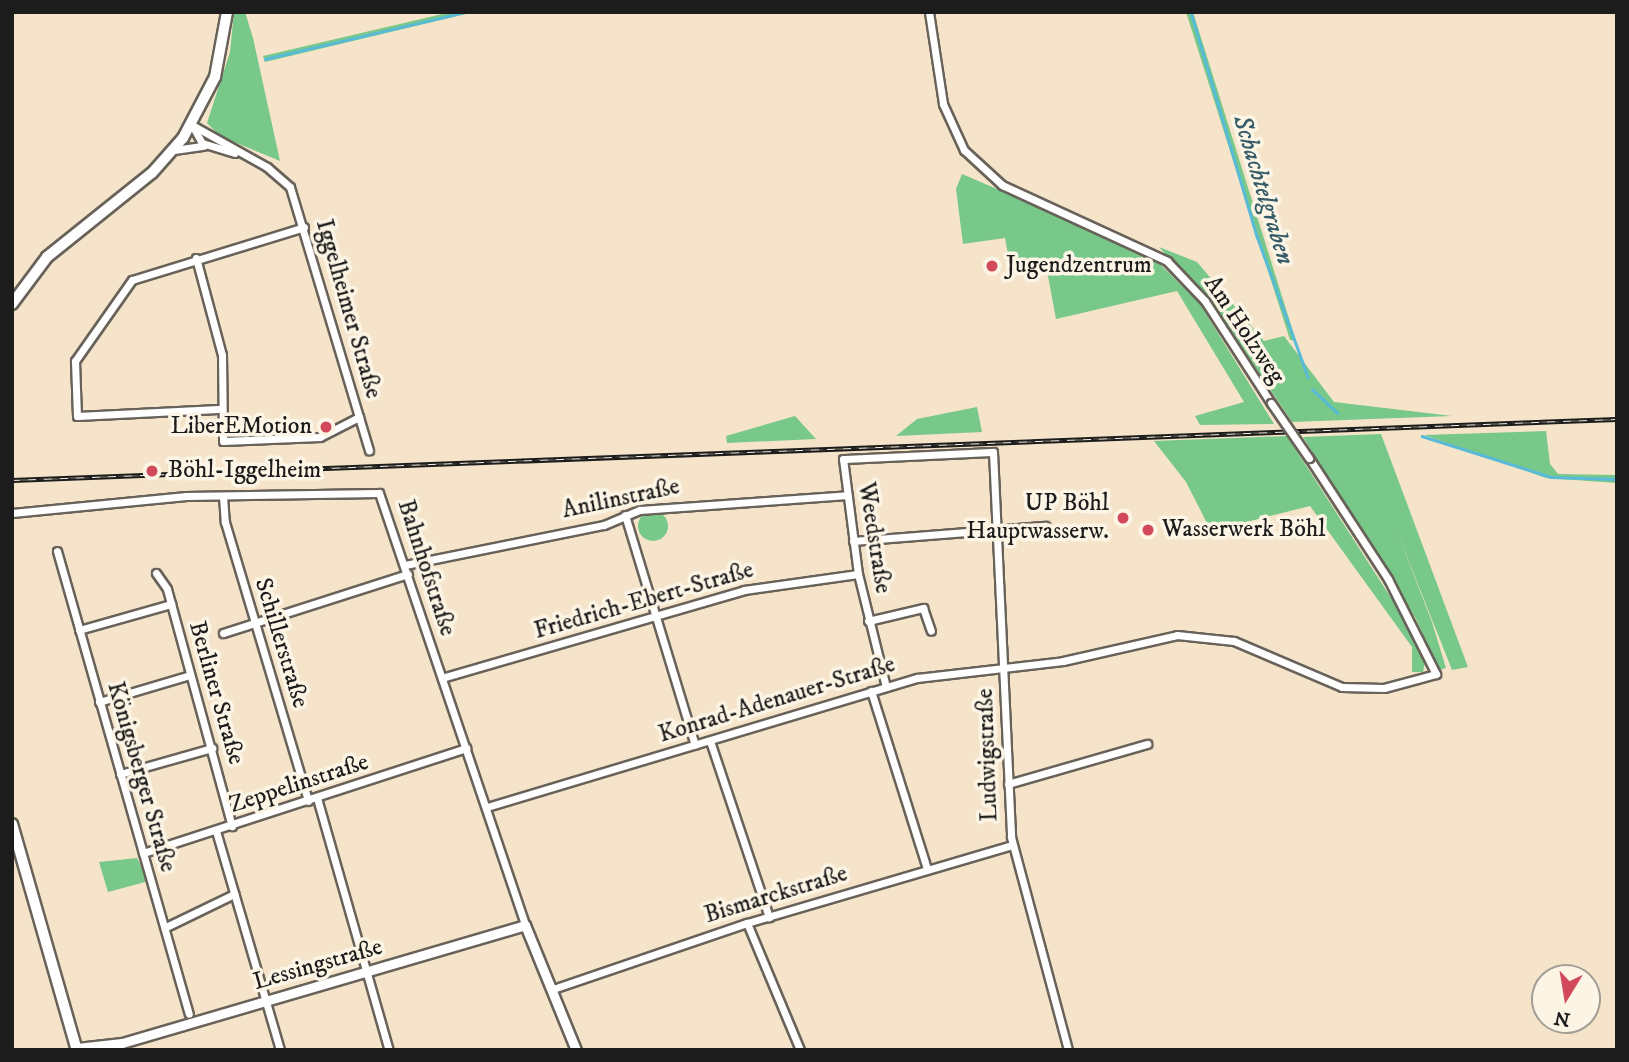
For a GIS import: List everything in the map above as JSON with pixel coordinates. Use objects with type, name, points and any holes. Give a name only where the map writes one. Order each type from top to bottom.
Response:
[{"type":"main road","points":[[12,304],[47,257],[174,151],[192,125],[215,77],[227,12]]},
{"type":"main road","points":[[12,824],[77,1049]]},
{"type":"street","name":"Am Holzweg","points":[[929,12],[943,104],[964,150],[1002,185],[1167,261],[1205,301],[1394,589],[1436,674]]},
{"type":"street","points":[[192,125],[208,147]]},
{"type":"street","points":[[192,125],[241,155]]},
{"type":"street","points":[[174,151],[208,147],[241,155]]},
{"type":"street","name":"Iggelheimer Straße","points":[[241,155],[285,181],[304,227],[369,450]]},
{"type":"street","points":[[218,410],[88,417],[75,411],[78,354],[125,287],[146,273],[304,227]]},
{"type":"street","points":[[196,258],[222,355],[218,410],[223,441],[320,437],[359,417]]},
{"type":"street","name":"Weedstraße","points":[[886,687],[858,574],[843,459],[993,452]]},
{"type":"street","name":"Ludwigstraße","points":[[993,452],[1012,845],[1068,1050]]},
{"type":"street","name":"Bahnhofstraße","points":[[12,513],[223,496],[374,491],[383,497],[525,925]]},
{"type":"street","name":"Anilinstraße","points":[[405,565],[604,525],[625,515],[699,503],[847,495]]},
{"type":"street","name":"Schillerstraße","points":[[223,496],[256,624],[308,801]]},
{"type":"street","points":[[625,515],[658,615],[695,745]]},
{"type":"street","points":[[853,541],[1045,526]]},
{"type":"street","name":"Königsberger Straße","points":[[57,551],[189,1014]]},
{"type":"street","name":"Berliner Straße","points":[[156,573],[171,604],[233,826]]},
{"type":"street","points":[[223,633],[408,574]]},
{"type":"street","name":"Friedrich-Ebert-Straße","points":[[442,678],[744,590],[858,574]]},
{"type":"street","points":[[79,629],[171,604]]},
{"type":"street","points":[[868,621],[923,608],[931,631]]},
{"type":"street","name":"Konrad-Adenauer-Straße","points":[[487,807],[886,687],[1205,634],[1247,645],[1342,687],[1384,688],[1436,674]]},
{"type":"street","points":[[99,702],[190,675]]},
{"type":"street","points":[[871,691],[927,869]]},
{"type":"street","points":[[710,741],[769,917]]},
{"type":"street","points":[[1008,784],[1147,744]]},
{"type":"street","points":[[120,774],[212,748]]},
{"type":"street","name":"Zeppelinstraße","points":[[142,853],[233,826],[466,748]]},
{"type":"street","points":[[317,798],[389,1050]]},
{"type":"street","points":[[216,831],[280,1050]]},
{"type":"street","name":"Bismarckstraße","points":[[553,989],[747,923],[1012,845]]},
{"type":"street","points":[[166,927],[234,894]]},
{"type":"street","points":[[747,923],[800,1050]]},
{"type":"street","points":[[525,925],[576,1050]]},
{"type":"street","name":"Lessingstraße","points":[[77,1049],[121,1043],[525,925]]},
{"type":"street","name":"Lessingstraße","points":[[110,1050],[121,1043]]},
{"type":"green space","points":[[234,12],[245,12],[280,161],[220,136],[207,123],[230,52]]},
{"type":"green space","points":[[451,12],[474,12],[265,62],[263,56]]},
{"type":"green space","points":[[1186,12],[1193,12],[1296,341],[1290,340]]},
{"type":"green space","points":[[962,174],[1151,255],[1200,304],[1274,424],[1200,425],[1195,416],[1244,402],[1177,291],[1056,319],[1045,260],[1010,265],[1005,238],[963,244],[956,189]]},
{"type":"green space","points":[[1159,247],[1197,262],[1264,341],[1284,336],[1334,402],[1452,416],[1292,422],[1214,306]]},
{"type":"green space","points":[[977,407],[982,432],[896,436],[917,419]]},
{"type":"green space","points":[[795,416],[816,439],[727,443],[726,436]]},
{"type":"green space","points":[[1546,431],[1550,464],[1558,474],[1617,475],[1617,483],[1546,478],[1424,435]]},
{"type":"green space","points":[[1381,434],[1468,667],[1452,670],[1396,529],[1432,622],[1446,668],[1439,670],[1415,617],[1303,437]]},
{"type":"green space","points":[[1287,436],[1404,618],[1426,658],[1423,672],[1412,672],[1412,647],[1310,506],[1211,531],[1186,482],[1154,441]]},
{"type":"green space","points":[[653,511],[664,515],[668,526],[664,537],[653,541],[642,537],[638,526],[642,515]]},
{"type":"green space","points":[[137,858],[149,881],[108,892],[99,862]]},
{"type":"waterway","name":"Schachtelgraben","points":[[265,59],[466,12]]},
{"type":"waterway","name":"Schachtelgraben","points":[[1191,12],[1257,236],[1308,377]]},
{"type":"waterway","name":"Schachtelgraben","points":[[1312,389],[1338,413]]},
{"type":"waterway","name":"Schachtelgraben","points":[[1422,436],[1551,477],[1617,479]]},
{"type":"railway","points":[[12,480],[1617,419]]},
{"type":"place","name":"Jugendzentrum","points":[[992,266]]},
{"type":"place","name":"LiberEMotion","points":[[326,427]]},
{"type":"place","name":"Böhl-Iggelheim","points":[[152,471]]},
{"type":"place","name":"UP Böhl Hauptwasserw.","points":[[1123,518]]},
{"type":"place","name":"Wasserwerk Böhl","points":[[1148,530]]}]
